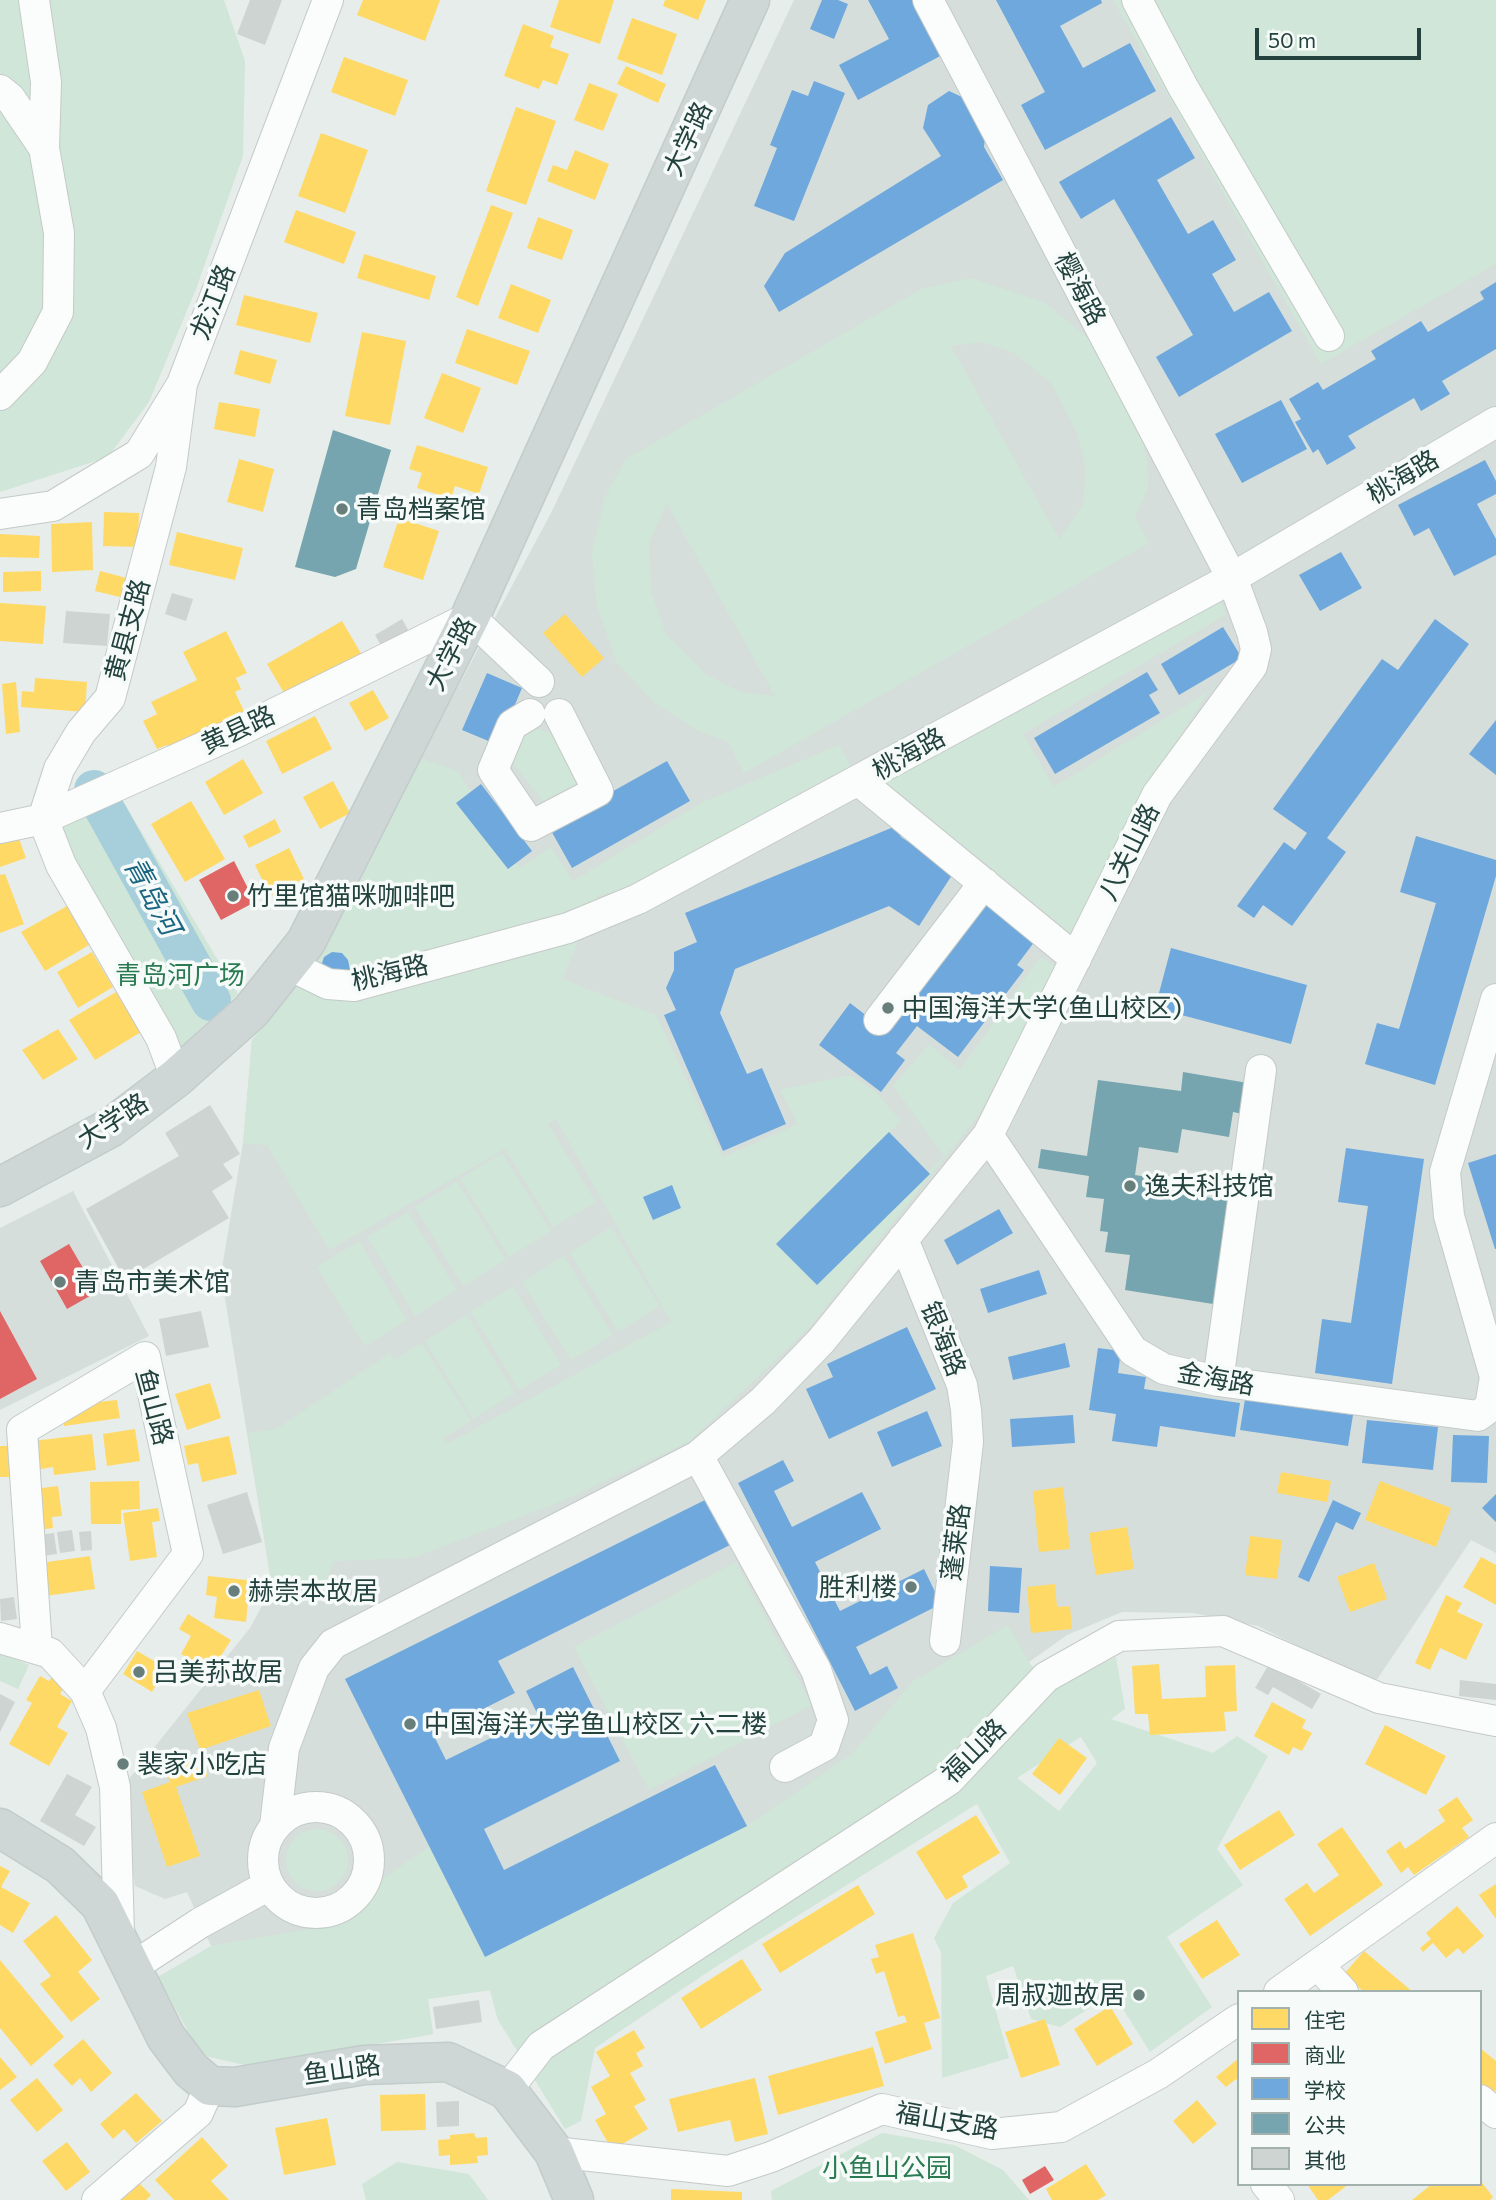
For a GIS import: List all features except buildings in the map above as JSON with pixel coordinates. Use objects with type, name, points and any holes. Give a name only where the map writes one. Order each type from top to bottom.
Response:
[{"type":"main road","name":"大学路","points":[[0,1187],[110,1128],[189,1065],[251,1011],[306,942],[470,617],[750,0]]},
{"type":"main road","points":[[0,1828],[60,1865],[100,1904],[166,2037],[191,2070],[210,2086]]},
{"type":"main road","name":"鱼山路","points":[[210,2086],[235,2087],[364,2065],[448,2062],[508,2090],[554,2152],[574,2200]]},
{"type":"street","points":[[0,395],[32,362],[58,312],[59,233],[44,148],[46,82],[34,0]]},
{"type":"street","name":"龙江路","points":[[0,514],[53,506],[139,454],[182,384],[328,0]]},
{"type":"street","name":"樱海路","points":[[928,0],[1232,578]]},
{"type":"street","points":[[1136,0],[1183,87],[1329,336]]},
{"type":"street","points":[[0,90],[10,98],[44,148]]},
{"type":"street","name":"黄县支路","points":[[43,819],[59,769],[80,732],[110,698],[171,467],[182,384]]},
{"type":"street","name":"桃海路","points":[[289,965],[328,984],[354,986],[568,928],[638,899],[1232,578],[1496,422]]},
{"type":"street","name":"八关山路","points":[[275,1826],[284,1748],[314,1668],[332,1644],[698,1456],[763,1401],[821,1341],[988,1135],[1157,796],[1252,666],[1256,649],[1232,578]]},
{"type":"street","points":[[470,617],[539,682]]},
{"type":"street","name":"黄县路","points":[[0,828],[43,819],[237,732],[470,617]]},
{"type":"street","points":[[530,715],[525,695],[539,682],[552,682],[562,690],[564,702],[559,714],[549,720],[530,715],[512,725],[493,770],[531,826],[598,791],[559,714]]},
{"type":"street","points":[[859,781],[1076,959]]},
{"type":"street","points":[[43,819],[61,865],[161,1038],[189,1065]]},
{"type":"street","points":[[879,1020],[984,883]]},
{"type":"street","name":"金海路","points":[[988,1135],[1133,1351],[1164,1370],[1218,1381],[1478,1416],[1490,1407],[1495,1377],[1448,1216],[1445,1172],[1496,999]]},
{"type":"street","points":[[1218,1381],[1261,1070]]},
{"type":"street","name":"银海路","points":[[903,1239],[962,1385],[968,1442]]},
{"type":"street","name":"鱼山路","points":[[37,1648],[22,1430],[145,1357],[188,1554],[85,1691]]},
{"type":"street","name":"蓬莱路","points":[[945,1641],[968,1442]]},
{"type":"street","points":[[698,1456],[816,1670],[833,1720],[824,1746],[785,1767]]},
{"type":"street","name":"福山路","points":[[508,2090],[541,2046],[949,1780],[1046,1677],[1119,1636],[1223,1631],[1379,1698],[1496,1721]]},
{"type":"street","points":[[0,1638],[50,1653],[85,1691],[101,1728],[115,1787],[116,1896],[125,1957],[200,1923],[269,1885]]},
{"type":"street","points":[[324,1807],[341,1813],[355,1824],[365,1839],[368,1865],[359,1891],[347,1903],[330,1911],[313,1913],[295,1909],[280,1899],[269,1885],[263,1854],[275,1826],[289,1814],[306,1808],[324,1807]]},
{"type":"street","points":[[1282,1990],[1496,1838]]},
{"type":"street","points":[[1318,1965],[1341,1990]]},
{"type":"street","name":"福山支路","points":[[554,2152],[728,2171],[771,2157],[882,2109],[992,2134],[1061,2127],[1158,2074],[1237,2020]]},
{"type":"street","points":[[97,2200],[198,2113],[210,2086]]},
{"type":"street","points":[[1482,2102],[1496,2113]]},
{"type":"street","points":[[1268,2186],[1279,2200]]},
{"type":"shaded area","name":"中国海洋大学(鱼山校区)","points":[[794,0],[1496,0],[1496,1553],[1471,1540],[1374,1684],[1258,1626],[1193,1613],[1122,1612],[1067,1635],[558,1998],[498,2020],[490,1990],[428,1999],[433,2034],[249,2066],[158,1977],[211,1946],[187,1892],[165,1899],[135,1886],[120,1790],[250,1628],[272,1587],[221,1274],[243,1143],[252,1040],[307,975],[361,879],[420,758],[552,511]]},
{"type":"shaded area","name":"青岛市美术馆","points":[[73,1191],[149,1336],[0,1410],[0,1228]]},
{"type":"green space","points":[[0,0],[224,0],[245,61],[243,156],[196,289],[149,402],[108,457],[0,492]]},
{"type":"green space","points":[[1113,0],[1496,0],[1496,264],[1321,364]]},
{"type":"green space","points":[[970,278],[1044,302],[1098,346],[1139,422],[1147,460],[1148,488],[1135,517],[1149,543],[744,773],[728,742],[697,730],[656,704],[617,663],[597,607],[592,552],[605,497],[626,459],[921,289]],"holes":[[[982,342],[1014,353],[1051,383],[1078,435],[1086,470],[1083,505],[1059,539],[951,346]],[[667,504],[775,696],[740,692],[707,675],[666,634],[651,592],[649,543]]]},
{"type":"green space","points":[[1215,591],[1227,614],[1023,734],[1054,787],[1209,691],[1152,780],[1074,936],[881,778]]},
{"type":"green space","points":[[523,726],[558,734],[585,786],[548,807],[507,756]]},
{"type":"green space","points":[[839,745],[852,768],[637,885],[598,896],[562,979],[656,1015],[723,1157],[798,1124],[780,1090],[850,1075],[875,1091],[901,1121],[776,1243],[817,1285],[944,1156],[893,1086],[929,1044],[960,1070],[1040,957],[1058,967],[978,1116],[808,1329],[689,1442],[562,1501],[413,1558],[334,1561],[319,1599],[272,1587],[248,1433],[276,1429],[390,1353],[394,1360],[422,1343],[471,1421],[443,1438],[447,1444],[671,1322],[556,1119],[548,1124],[596,1202],[553,1227],[505,1149],[329,1250],[267,1145],[243,1143],[252,1040],[307,975],[361,879],[420,758],[458,771],[520,868],[551,847],[573,881],[701,803]]},
{"type":"green space","name":"青岛河广场","points":[[126,806],[238,994],[178,1049],[51,822]]},
{"type":"green space","points":[[502,1153],[551,1231],[509,1257],[460,1179]]},
{"type":"green space","points":[[457,1181],[506,1260],[463,1286],[415,1207]]},
{"type":"green space","points":[[408,1212],[457,1290],[415,1316],[367,1237]]},
{"type":"green space","points":[[611,1227],[660,1306],[618,1332],[570,1253]]},
{"type":"green space","points":[[359,1241],[407,1320],[365,1346],[317,1267]]},
{"type":"green space","points":[[564,1256],[613,1335],[571,1360],[522,1282]]},
{"type":"green space","points":[[513,1286],[561,1365],[519,1390],[471,1312]]},
{"type":"green space","points":[[467,1315],[515,1393],[473,1419],[425,1341]]},
{"type":"green space","points":[[736,1562],[812,1705],[649,1790],[574,1647]]},
{"type":"green space","points":[[1008,1625],[1031,1665],[1057,1687],[1116,1657],[1125,1709],[1111,1719],[1213,1753],[1237,1736],[1268,1756],[1217,1849],[1243,1885],[1167,1937],[1212,2007],[1150,2052],[1113,1993],[1060,2027],[1031,2019],[1013,1966],[986,1976],[1009,2058],[942,2078],[941,1952],[934,1938],[953,1903],[1010,1863],[977,1804],[717,1966],[595,2048],[581,2121],[565,2129],[498,2020],[490,1990],[428,1999],[433,2034],[249,2066],[201,2055],[158,1977],[211,1946],[308,1929],[429,1847],[485,1957],[747,1826],[853,1753],[912,1682]],"holes":[[[1081,1737],[1097,1763],[1059,1811],[1017,1778]]]},
{"type":"green space","points":[[0,1652],[29,1665],[18,1689],[0,1681]]},
{"type":"green space","points":[[311,1829],[323,1829],[339,1838],[346,1848],[346,1872],[339,1882],[323,1891],[311,1891],[300,1886],[291,1877],[286,1866],[286,1854],[291,1843],[300,1834]]},
{"type":"green space","name":"小鱼山公园","points":[[882,2133],[954,2145],[1003,2170],[1029,2200],[772,2200],[771,2191]]},
{"type":"green space","points":[[397,2162],[469,2174],[488,2200],[366,2200],[362,2184]]},
{"type":"waterway","name":"青岛河","points":[[94,790],[211,1001]]},
{"type":"place","name":"青岛档案馆","points":[[342,509]]},
{"type":"place","name":"竹里馆猫咪咖啡吧","points":[[233,896]]},
{"type":"place","name":"中国海洋大学(鱼山校区)","points":[[888,1008]]},
{"type":"place","name":"逸夫科技馆","points":[[1130,1186]]},
{"type":"place","name":"青岛市美术馆","points":[[60,1282]]},
{"type":"place","name":"胜利楼","points":[[911,1587]]},
{"type":"place","name":"赫崇本故居","points":[[234,1591]]},
{"type":"place","name":"吕美荪故居","points":[[139,1672]]},
{"type":"place","name":"中国海洋大学鱼山校区 六二楼","points":[[410,1724]]},
{"type":"place","name":"裴家小吃店","points":[[123,1764]]},
{"type":"place","name":"周叔迦故居","points":[[1139,1995]]}]
